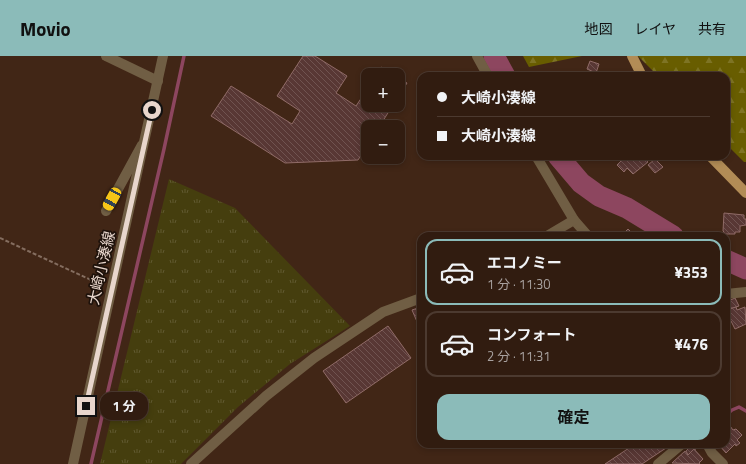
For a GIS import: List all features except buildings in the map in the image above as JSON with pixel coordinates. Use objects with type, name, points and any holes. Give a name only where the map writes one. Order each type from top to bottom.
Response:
[{"type":"main road","points":[[632,56],[640,72]]},
{"type":"main road","points":[[714,160],[746,193]]},
{"type":"street","points":[[106,56],[158,81]]},
{"type":"street","name":"大崎小湊線","points":[[73,464],[163,56]]},
{"type":"street","points":[[477,56],[486,72]]},
{"type":"street","points":[[106,211],[145,139]]},
{"type":"street","points":[[538,160],[574,220],[584,232]]},
{"type":"street","points":[[554,232],[574,220]]},
{"type":"street","points":[[730,294],[746,292]]},
{"type":"street","points":[[191,464],[266,396],[314,358],[383,312],[417,299]]},
{"type":"street","points":[[658,464],[677,448]]},
{"type":"street","points":[[709,448],[723,464]]},
{"type":"path","points":[[0,238],[112,289]]},
{"type":"green space","points":[[523,56],[582,56],[529,67]]},
{"type":"green space","points":[[638,56],[746,56],[746,162],[744,162],[730,148],[730,72],[654,72]]},
{"type":"green space","points":[[169,179],[235,208],[350,326],[290,364],[238,407],[181,464],[100,464]]},
{"type":"waterway","points":[[91,464],[184,56]]},
{"type":"waterway","points":[[494,56],[503,72]]},
{"type":"waterway","points":[[561,160],[581,183],[599,196],[627,208],[666,232]]},
{"type":"waterway","points":[[730,262],[746,269]]},
{"type":"waterway","points":[[730,412],[739,407],[746,411]]},
{"type":"route","points":[[86,406],[152,110]]}]
